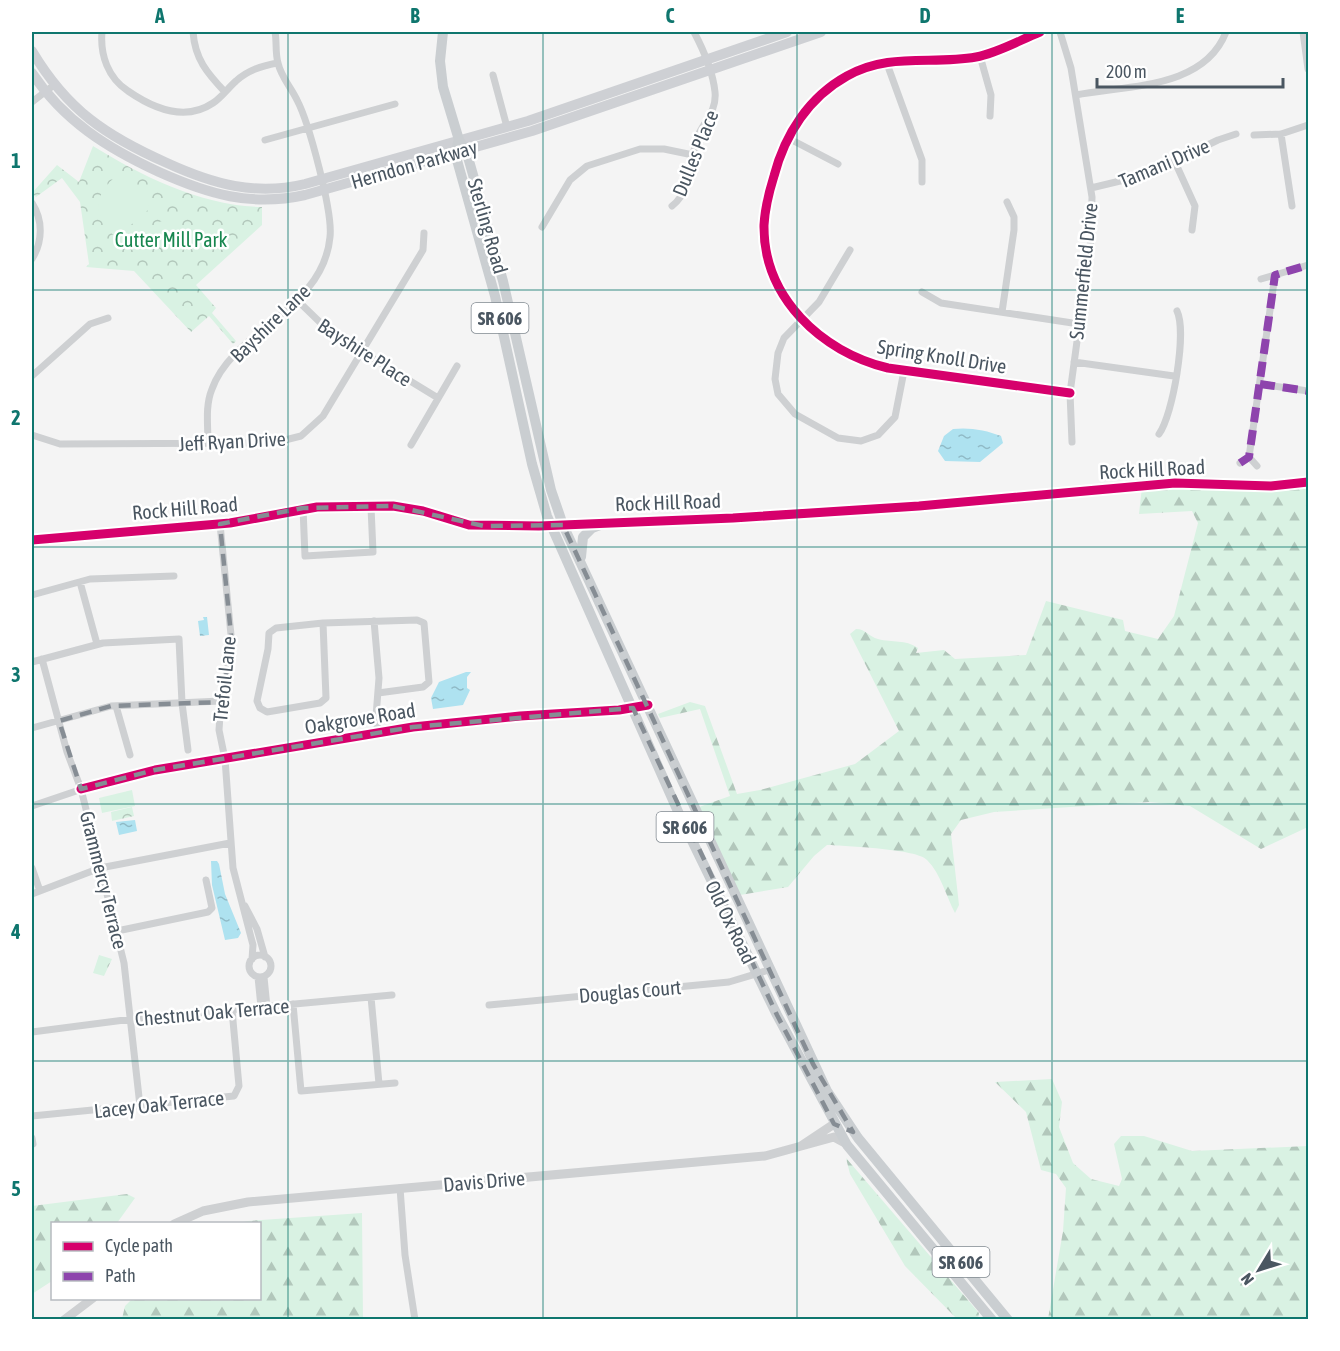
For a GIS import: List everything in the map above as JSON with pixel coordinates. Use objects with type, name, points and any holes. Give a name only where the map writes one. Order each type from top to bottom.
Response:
[{"type":"main road","points":[[443,32],[441,75],[459,140],[460,152]]},
{"type":"main road","name":"Herndon Parkway","points":[[32,73],[116,139],[212,183],[268,190],[322,185],[460,152],[550,125],[787,32]]},
{"type":"main road","name":"Herndon Parkway","points":[[322,185],[459,140],[821,32]]},
{"type":"main road","name":"Herndon Parkway","points":[[32,51],[49,88]]},
{"type":"main road","name":"Sterling Road","points":[[460,152],[537,485]]},
{"type":"main road","name":"Sterling Road","points":[[460,152],[503,281],[551,490]]},
{"type":"main road","name":"Old Ox Road","points":[[537,485],[551,526],[680,816],[757,976],[834,1124],[846,1144],[992,1320]]},
{"type":"main road","name":"Old Ox Road","points":[[551,490],[563,525],[827,1091],[853,1132],[1008,1320]]},
{"type":"main road","points":[[584,569],[580,548],[583,537],[592,528],[608,522]]},
{"type":"main road","points":[[834,1124],[845,1126],[853,1132]]},
{"type":"street","points":[[102,32],[104,58],[112,74],[124,88],[154,106],[172,112],[193,111],[212,104],[236,81],[252,70],[277,63]]},
{"type":"street","points":[[193,32],[194,46],[201,65],[225,92]]},
{"type":"street","name":"Bayshire Lane","points":[[208,443],[208,400],[216,379],[229,361],[297,300],[314,281],[328,248],[330,224],[322,185],[297,101],[277,63],[275,32]]},
{"type":"street","name":"Dulles Place","points":[[672,206],[685,190],[697,138],[710,117],[715,101],[707,65],[694,32]]},
{"type":"street","name":"Spring Knoll Drive","points":[[1040,32],[980,56],[952,60],[886,61],[865,67],[828,89],[805,112],[788,138],[768,196],[765,238],[775,278],[802,320],[831,345],[856,358],[904,371],[1070,393]]},
{"type":"street","name":"Summerfield Drive","points":[[1060,32],[1076,95],[1091,188],[1091,238],[1070,393],[1072,442]]},
{"type":"street","points":[[1076,95],[1186,74],[1208,59],[1226,32]]},
{"type":"street","points":[[1303,32],[1308,69]]},
{"type":"street","points":[[980,56],[991,95],[990,116]]},
{"type":"street","points":[[886,61],[922,160],[922,182]]},
{"type":"street","points":[[493,75],[507,127]]},
{"type":"street","points":[[32,102],[49,88]]},
{"type":"street","points":[[266,140],[395,104]]},
{"type":"street","points":[[1254,135],[1281,134],[1308,125]]},
{"type":"street","name":"Tamani Drive","points":[[1091,188],[1127,181],[1236,134]]},
{"type":"street","points":[[1281,134],[1293,206]]},
{"type":"street","points":[[788,138],[838,164]]},
{"type":"street","points":[[542,227],[570,180],[587,166],[640,149],[664,149],[693,155]]},
{"type":"street","points":[[1175,162],[1196,206],[1196,217],[1192,230]]},
{"type":"street","points":[[1002,312],[1014,230],[1014,218],[1007,202]]},
{"type":"street","points":[[32,203],[38,215],[40,231],[32,259]]},
{"type":"street","name":"Jeff Ryan Drive","points":[[32,435],[60,444],[273,443],[300,435],[323,416],[423,250],[424,233]]},
{"type":"street","points":[[850,250],[826,293],[802,320],[788,331],[780,345],[775,379],[778,394],[795,414],[838,438],[861,441],[885,430],[898,410],[904,371]]},
{"type":"street","points":[[1261,279],[1308,265]]},
{"type":"street","points":[[1240,463],[1249,456],[1275,275]]},
{"type":"street","points":[[922,292],[941,303],[1079,324]]},
{"type":"street","name":"Bayshire Place","points":[[297,300],[319,324],[438,398]]},
{"type":"street","points":[[1160,434],[1169,414],[1181,329],[1177,311]]},
{"type":"street","points":[[32,376],[90,324],[108,318]]},
{"type":"street","points":[[1074,362],[1174,376]]},
{"type":"street","points":[[411,445],[457,366]]},
{"type":"street","points":[[1260,384],[1308,391]]},
{"type":"street","points":[[1249,456],[1257,466]]},
{"type":"street","name":"Rock Hill Road","points":[[32,540],[220,524],[303,508],[409,508],[456,522],[484,526],[551,526],[733,518],[885,508],[1175,483],[1271,486],[1308,482]]},
{"type":"street","points":[[303,508],[306,556],[373,552],[371,507]]},
{"type":"street","name":"Trefoil Lane","points":[[220,524],[232,645],[221,702],[219,730],[225,759],[233,868],[253,945],[249,969],[261,977]]},
{"type":"street","points":[[32,595],[90,579],[174,576]]},
{"type":"street","points":[[80,582],[97,644]]},
{"type":"street","points":[[323,623],[326,698],[320,703],[263,711],[257,701],[269,633],[276,628],[323,623],[374,621],[417,620],[424,623],[430,678],[423,687],[378,693]]},
{"type":"street","points":[[374,621],[378,733]]},
{"type":"street","points":[[32,662],[97,644],[179,639],[182,703],[188,750]]},
{"type":"street","name":"Grammercy Terrace","points":[[42,659],[81,789],[117,931],[132,1019],[140,1107]]},
{"type":"street","points":[[32,728],[116,706],[221,702]]},
{"type":"street","name":"Oakgrove Road","points":[[32,806],[81,789],[155,770],[378,733],[520,716],[648,705]]},
{"type":"street","points":[[116,706],[130,755]]},
{"type":"street","points":[[32,894],[100,868],[230,843]]},
{"type":"street","points":[[32,867],[40,891]]},
{"type":"street","points":[[117,931],[208,912],[212,908],[206,880]]},
{"type":"street","name":"Trefoil Lane","points":[[243,904],[257,929],[265,957],[270,962],[271,969],[261,977]]},
{"type":"street","points":[[252,959],[258,955],[265,957]]},
{"type":"street","name":"Douglas Court","points":[[489,1005],[729,982],[757,976],[769,970]]},
{"type":"street","name":"Trefoil Lane","points":[[261,977],[264,1007]]},
{"type":"street","name":"Chestnut Oak Terrace","points":[[32,1032],[132,1019],[392,995]]},
{"type":"street","points":[[371,997],[379,1084]]},
{"type":"street","points":[[293,1004],[301,1091],[395,1083]]},
{"type":"street","name":"Lacey Oak Terrace","points":[[32,1116],[229,1098],[238,1092],[239,1086],[232,1010]]},
{"type":"street","name":"Davis Drive","points":[[796,1149],[834,1124]]},
{"type":"street","name":"Davis Drive","points":[[178,1222],[203,1211],[232,1204],[765,1156],[834,1137],[846,1144]]},
{"type":"street","points":[[400,1188],[405,1255],[415,1320]]},
{"type":"street","points":[[64,1320],[92,1300]]},
{"type":"highlighted area","points":[[393,506],[484,526],[563,525],[813,1064],[853,1132],[834,1124],[777,1015],[633,708],[413,727],[155,770],[81,789],[59,721],[111,706],[221,702],[232,645],[220,524],[303,508]]},
{"type":"green space","name":"Cutter Mill Park","points":[[93,146],[174,188],[217,201],[262,207],[262,225],[196,285],[216,308],[212,313],[236,341],[233,344],[209,316],[191,332],[134,271],[86,267],[89,264],[80,202],[62,178],[36,197],[32,193],[57,165],[79,182]]},
{"type":"green space","points":[[119,173],[149,205],[148,210],[116,238],[102,220],[98,204],[104,189]]},
{"type":"green space","points":[[160,221],[166,221],[170,228],[166,235],[160,235],[156,231],[156,225]]},
{"type":"green space","points":[[150,227],[162,241],[153,248],[141,234]]},
{"type":"green space","points":[[1308,485],[1308,827],[1261,849],[1190,806],[1149,802],[994,812],[961,820],[951,834],[959,905],[955,913],[940,878],[927,860],[910,853],[864,847],[827,845],[814,856],[788,887],[740,895],[699,807],[730,796],[700,709],[660,718],[658,714],[690,702],[705,706],[737,794],[855,764],[899,731],[850,634],[856,629],[878,639],[913,645],[918,648],[916,653],[944,650],[955,659],[1026,655],[1046,601],[1123,620],[1125,631],[1158,639],[1174,616],[1198,523],[1192,511],[1139,514],[1142,487],[1267,490]]},
{"type":"green space","points":[[132,790],[135,806],[102,813],[99,798]]},
{"type":"green space","points":[[132,807],[134,816],[112,821],[111,812]]},
{"type":"green space","points":[[99,955],[112,959],[104,976],[93,973]]},
{"type":"green space","points":[[1052,1079],[1062,1102],[1059,1127],[1073,1163],[1091,1179],[1119,1186],[1122,1179],[1114,1144],[1121,1136],[1144,1136],[1192,1151],[1308,1146],[1308,1319],[1048,1319],[1063,1231],[1066,1188],[1056,1174],[1041,1170],[1026,1112],[995,1082]]},
{"type":"green space","points":[[846,1158],[979,1313],[978,1319],[957,1319],[905,1266],[850,1174]]},
{"type":"green space","points":[[127,1194],[135,1198],[118,1222],[51,1222],[51,1282],[32,1294],[32,1206]]},
{"type":"green space","points":[[362,1213],[363,1319],[122,1319],[125,1306],[131,1300],[261,1300],[261,1222],[244,1222]]},
{"type":"water","points":[[953,429],[989,432],[1001,436],[1003,443],[980,462],[945,461],[938,451],[944,436]]},
{"type":"water","points":[[203,617],[207,617],[209,635],[200,636],[198,621],[204,620]]},
{"type":"water","points":[[471,672],[467,677],[467,688],[470,690],[463,705],[433,709],[431,698],[439,682]]},
{"type":"water","points":[[135,820],[137,831],[119,835],[116,822]]},
{"type":"water","points":[[211,861],[217,861],[219,864],[225,894],[241,933],[238,938],[225,940],[212,885]]},
{"type":"marked path","points":[[1240,463],[1249,457],[1275,275],[1308,265]]},
{"type":"marked path","points":[[1260,384],[1308,391]]},
{"type":"cycle path","points":[[1040,32],[976,57],[879,64],[847,76],[833,85],[800,118],[785,146],[766,206],[764,225],[766,251],[785,298],[800,318],[819,335],[863,360],[888,368],[1070,393]]},
{"type":"cycle path","points":[[32,540],[230,523],[317,507],[393,506],[423,511],[469,525],[539,526],[733,518],[919,506],[1175,483],[1271,486],[1308,482]]},
{"type":"cycle path","points":[[81,789],[155,770],[413,727],[520,716],[619,710],[648,705]]}]
